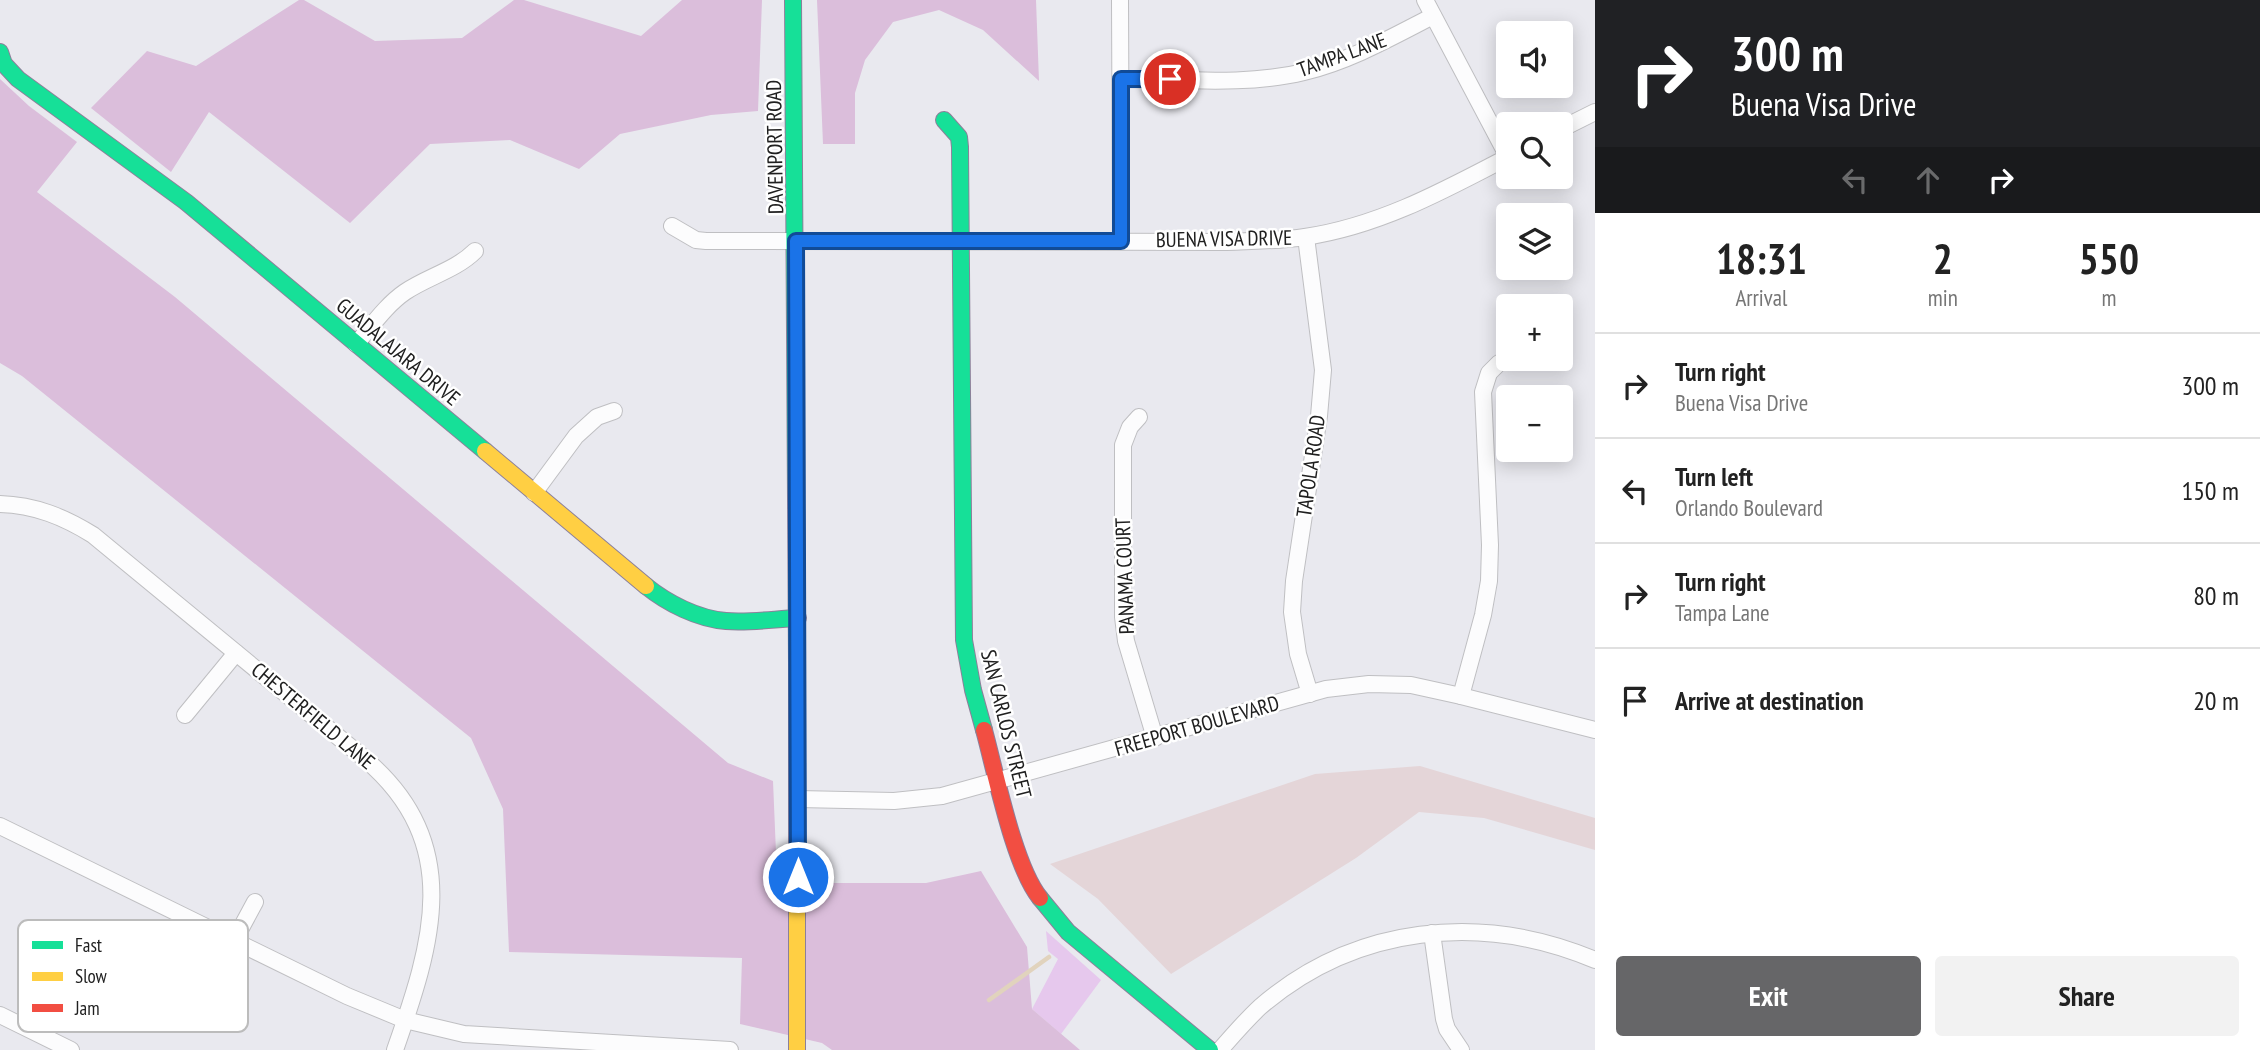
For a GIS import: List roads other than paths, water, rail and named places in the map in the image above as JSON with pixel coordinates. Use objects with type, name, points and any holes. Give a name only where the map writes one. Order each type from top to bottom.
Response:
[{"type":"street","name":"DAVENPORT ROAD","points":[[793,0],[798,618],[797,1050]]},
{"type":"street","points":[[1120,0],[1121,241]]},
{"type":"street","points":[[1425,0],[1496,134]]},
{"type":"street","name":"TAMPA LANE","points":[[1121,79],[1244,79],[1292,75],[1330,65],[1433,16]]},
{"type":"street","name":"GUADALAJARA DRIVE","points":[[0,52],[4,64],[18,79],[186,202],[660,597],[696,614],[725,621],[798,618]]},
{"type":"street","points":[[1573,123],[1595,112]]},
{"type":"street","name":"SAN CARLOS STREET","points":[[944,120],[959,137],[960,147],[962,622],[969,673],[998,781],[1027,876],[1047,909],[1068,932],[1210,1050]]},
{"type":"street","name":"BUENA VISA DRIVE","points":[[672,226],[686,236],[706,241],[1224,242],[1306,237],[1363,223],[1409,207],[1496,163]]},
{"type":"street","name":"TAPOLA ROAD","points":[[1306,237],[1322,377],[1292,612],[1297,654],[1310,694]]},
{"type":"street","points":[[356,344],[401,295],[425,279],[465,260],[475,251]]},
{"type":"street","points":[[1461,695],[1485,607],[1489,581],[1483,392],[1489,373],[1496,366]]},
{"type":"street","points":[[534,493],[576,436],[597,417],[614,411]]},
{"type":"street","name":"PANAMA COURT","points":[[1139,417],[1130,427],[1123,445],[1123,617],[1126,642],[1154,737]]},
{"type":"street","name":"CHESTERFIELD LANE","points":[[0,504],[42,510],[74,523],[93,535],[376,768],[396,790],[415,822],[431,878],[432,915],[421,975],[395,1050]]},
{"type":"street","points":[[185,715],[236,653]]},
{"type":"street","name":"FREEPORT BOULEVARD","points":[[798,799],[894,801],[942,796],[1339,687],[1412,685],[1595,730]]},
{"type":"street","points":[[0,826],[191,920]]},
{"type":"street","points":[[245,920],[255,902]]},
{"type":"street","points":[[1220,1050],[1259,1008],[1286,987],[1349,954],[1385,941],[1432,933],[1473,931],[1522,936],[1561,946],[1595,960]]},
{"type":"street","points":[[1432,933],[1444,1019],[1447,1029],[1461,1050]]},
{"type":"street","points":[[248,948],[368,1006],[441,1030],[487,1037],[601,1046],[730,1050]]},
{"type":"street","points":[[0,1015],[18,1024]]},
{"type":"street","points":[[34,1032],[71,1050]]},
{"type":"waterway","points":[[989,1000],[1049,957]]}]
